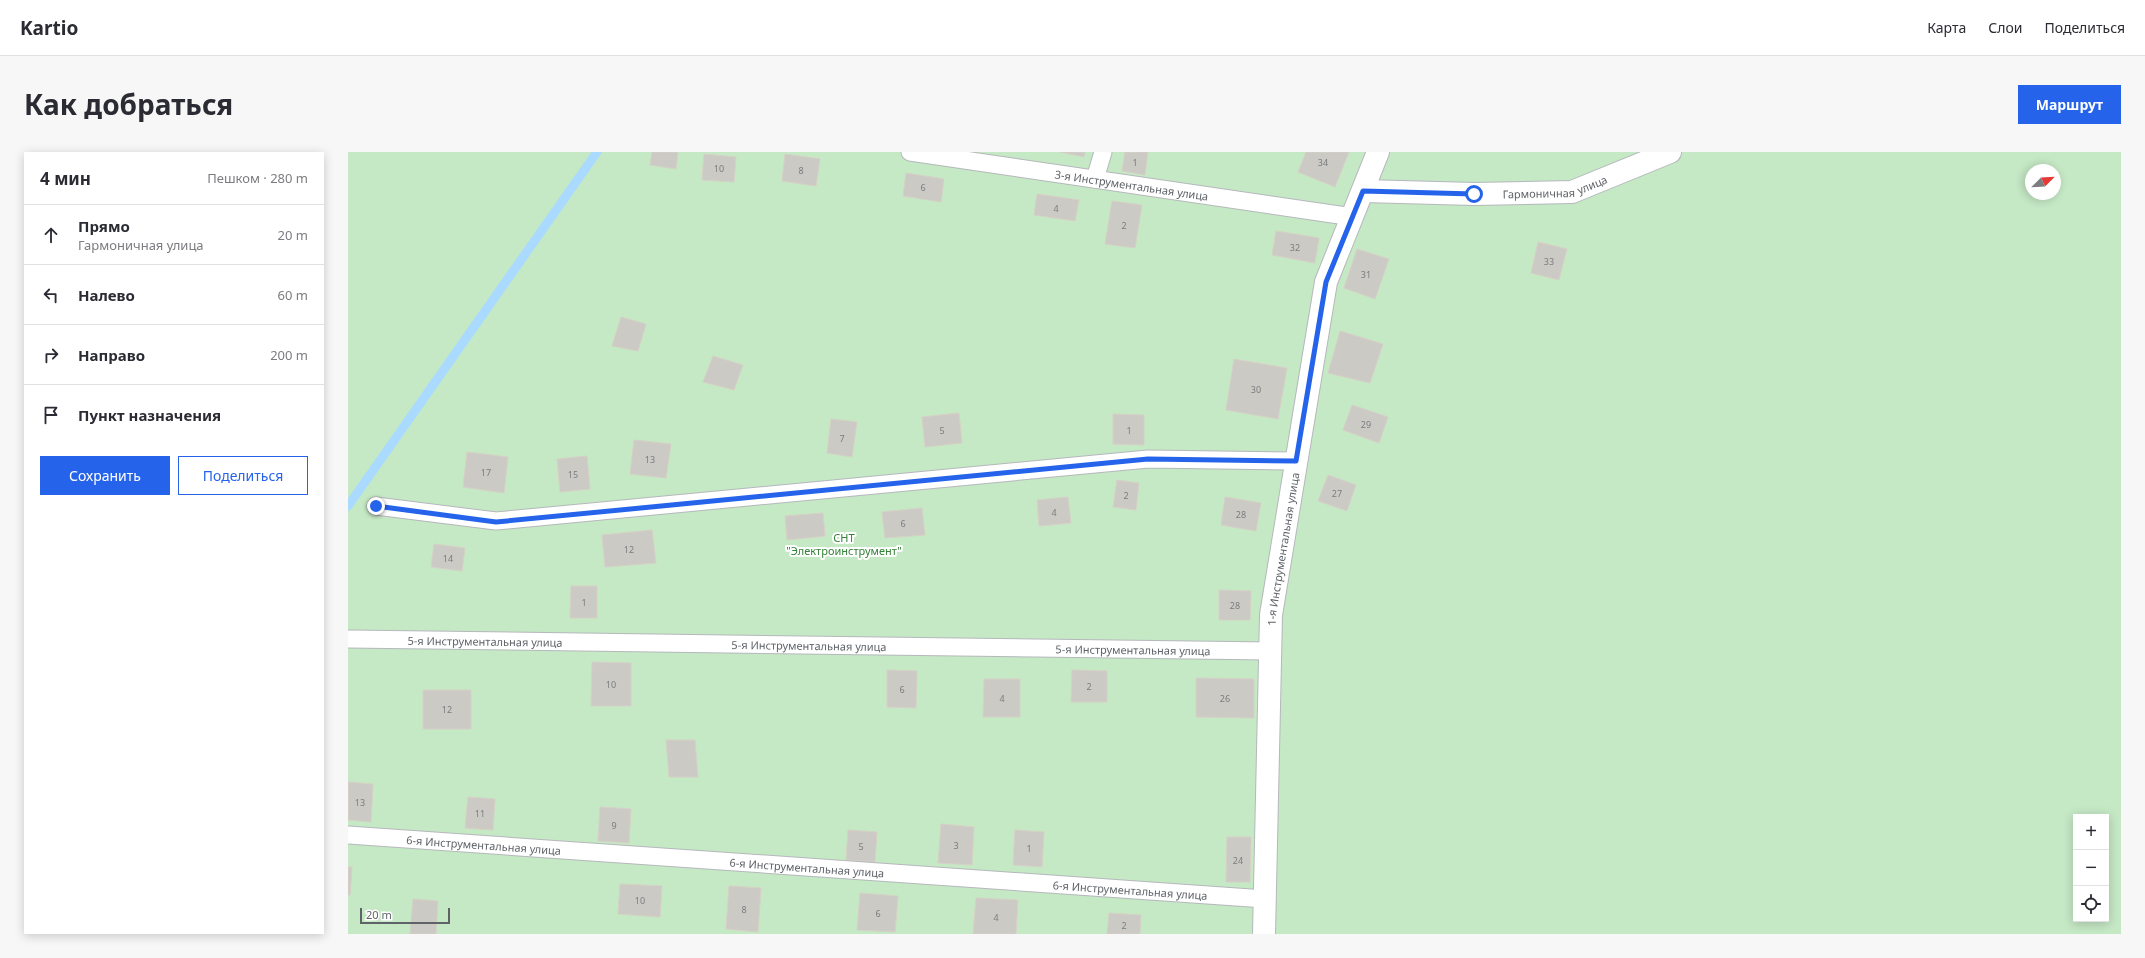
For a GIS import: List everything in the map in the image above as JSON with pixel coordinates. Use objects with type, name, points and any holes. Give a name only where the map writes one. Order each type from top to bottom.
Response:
[{"type":"street","name":"1-я Инструментальная улица","points":[[1264,934],[1271,615],[1326,282],[1378,152]]},
{"type":"street","name":"Гармоничная улица","points":[[1363,191],[1474,194],[1572,192],[1670,152]]},
{"type":"lane","name":"3-я Инструментальная улица","points":[[910,152],[1353,217]]},
{"type":"lane","points":[[1095,179],[1103,152]]},
{"type":"lane","points":[[376,506],[496,522],[1148,459],[1296,461]]},
{"type":"lane","name":"5-я Инструментальная улица","points":[[348,639],[1270,652]]},
{"type":"lane","name":"6-я Инструментальная улица","points":[[348,835],[1265,898]]},
{"type":"green space","name":"СНТ \"Электроинструмент\"","points":[[348,152],[2121,152],[2121,934],[348,934]]},
{"type":"building","points":[[652,152],[678,152],[676,169],[650,165]]},
{"type":"building","points":[[1060,152],[1085,152],[1084,157]]},
{"type":"building","points":[[1125,152],[1148,152],[1145,175],[1122,171]]},
{"type":"building","points":[[1306,152],[1349,152],[1335,187],[1298,172]]},
{"type":"building","points":[[704,154],[736,157],[734,182],[702,180]]},
{"type":"building","points":[[785,154],[820,159],[816,186],[782,181]]},
{"type":"building","points":[[906,173],[944,179],[941,202],[903,196]]},
{"type":"building","points":[[1037,194],[1079,200],[1075,221],[1034,215]]},
{"type":"building","points":[[1112,201],[1142,205],[1135,248],[1105,244]]},
{"type":"building","points":[[1276,231],[1319,238],[1315,263],[1272,255]]},
{"type":"building","points":[[1538,242],[1567,249],[1559,280],[1531,273]]},
{"type":"building","points":[[1357,249],[1389,259],[1375,299],[1344,288]]},
{"type":"building","points":[[621,317],[646,324],[638,351],[612,346]]},
{"type":"building","points":[[1340,331],[1383,344],[1370,383],[1328,373]]},
{"type":"building","points":[[713,356],[743,365],[734,390],[703,382]]},
{"type":"building","points":[[1234,359],[1287,368],[1278,419],[1226,410]]},
{"type":"building","points":[[1352,405],[1388,417],[1379,443],[1343,430]]},
{"type":"building","points":[[959,413],[962,443],[925,447],[922,417]]},
{"type":"building","points":[[1113,414],[1144,415],[1144,445],[1113,444]]},
{"type":"building","points":[[831,419],[857,422],[852,457],[827,453]]},
{"type":"building","points":[[634,440],[671,444],[666,478],[630,474]]},
{"type":"building","points":[[467,452],[508,457],[504,493],[463,487]]},
{"type":"building","points":[[587,456],[590,489],[560,492],[557,459]]},
{"type":"building","points":[[1328,475],[1356,485],[1347,511],[1318,501]]},
{"type":"building","points":[[1117,480],[1139,483],[1136,510],[1113,507]]},
{"type":"building","points":[[1068,497],[1071,523],[1039,526],[1037,500]]},
{"type":"building","points":[[1225,497],[1261,503],[1256,531],[1221,525]]},
{"type":"building","points":[[922,508],[925,535],[885,538],[882,512]]},
{"type":"building","points":[[823,513],[825,536],[787,540],[785,516]]},
{"type":"building","points":[[652,530],[656,563],[605,567],[602,535]]},
{"type":"building","points":[[434,544],[465,548],[462,571],[431,567]]},
{"type":"building","points":[[571,586],[597,586],[597,618],[570,618]]},
{"type":"building","points":[[1219,590],[1251,591],[1250,620],[1219,620]]},
{"type":"building","points":[[592,662],[631,663],[631,706],[591,706]]},
{"type":"building","points":[[887,670],[917,671],[916,708],[887,707]]},
{"type":"building","points":[[1072,670],[1107,671],[1107,702],[1071,702]]},
{"type":"building","points":[[1196,678],[1254,679],[1254,718],[1196,717]]},
{"type":"building","points":[[984,679],[1020,679],[1020,717],[983,717]]},
{"type":"building","points":[[423,690],[471,690],[471,729],[423,729]]},
{"type":"building","points":[[666,740],[695,740],[698,777],[669,777]]},
{"type":"building","points":[[348,782],[373,784],[371,822],[348,820]]},
{"type":"building","points":[[468,797],[495,799],[493,830],[465,828]]},
{"type":"building","points":[[600,807],[631,809],[629,843],[598,841]]},
{"type":"building","points":[[941,824],[974,827],[972,865],[938,863]]},
{"type":"building","points":[[848,830],[877,832],[875,862],[846,860]]},
{"type":"building","points":[[1015,830],[1044,832],[1042,867],[1013,865]]},
{"type":"building","points":[[1227,837],[1251,837],[1250,882],[1226,882]]},
{"type":"building","points":[[348,867],[352,867],[350,895],[348,895]]},
{"type":"building","points":[[620,884],[662,886],[660,917],[618,914]]},
{"type":"building","points":[[729,886],[761,888],[758,932],[726,929]]},
{"type":"building","points":[[860,893],[898,896],[895,932],[857,930]]},
{"type":"building","points":[[976,898],[1018,900],[1016,934],[973,934]]},
{"type":"building","points":[[413,899],[438,901],[436,934],[410,934]]},
{"type":"building","points":[[1109,913],[1141,915],[1140,934],[1107,934]]},
{"type":"waterway","points":[[348,506],[597,152]]},
{"type":"route","points":[[376,506],[496,522],[1148,459],[1296,461],[1326,282],[1363,191],[1474,194]]}]
